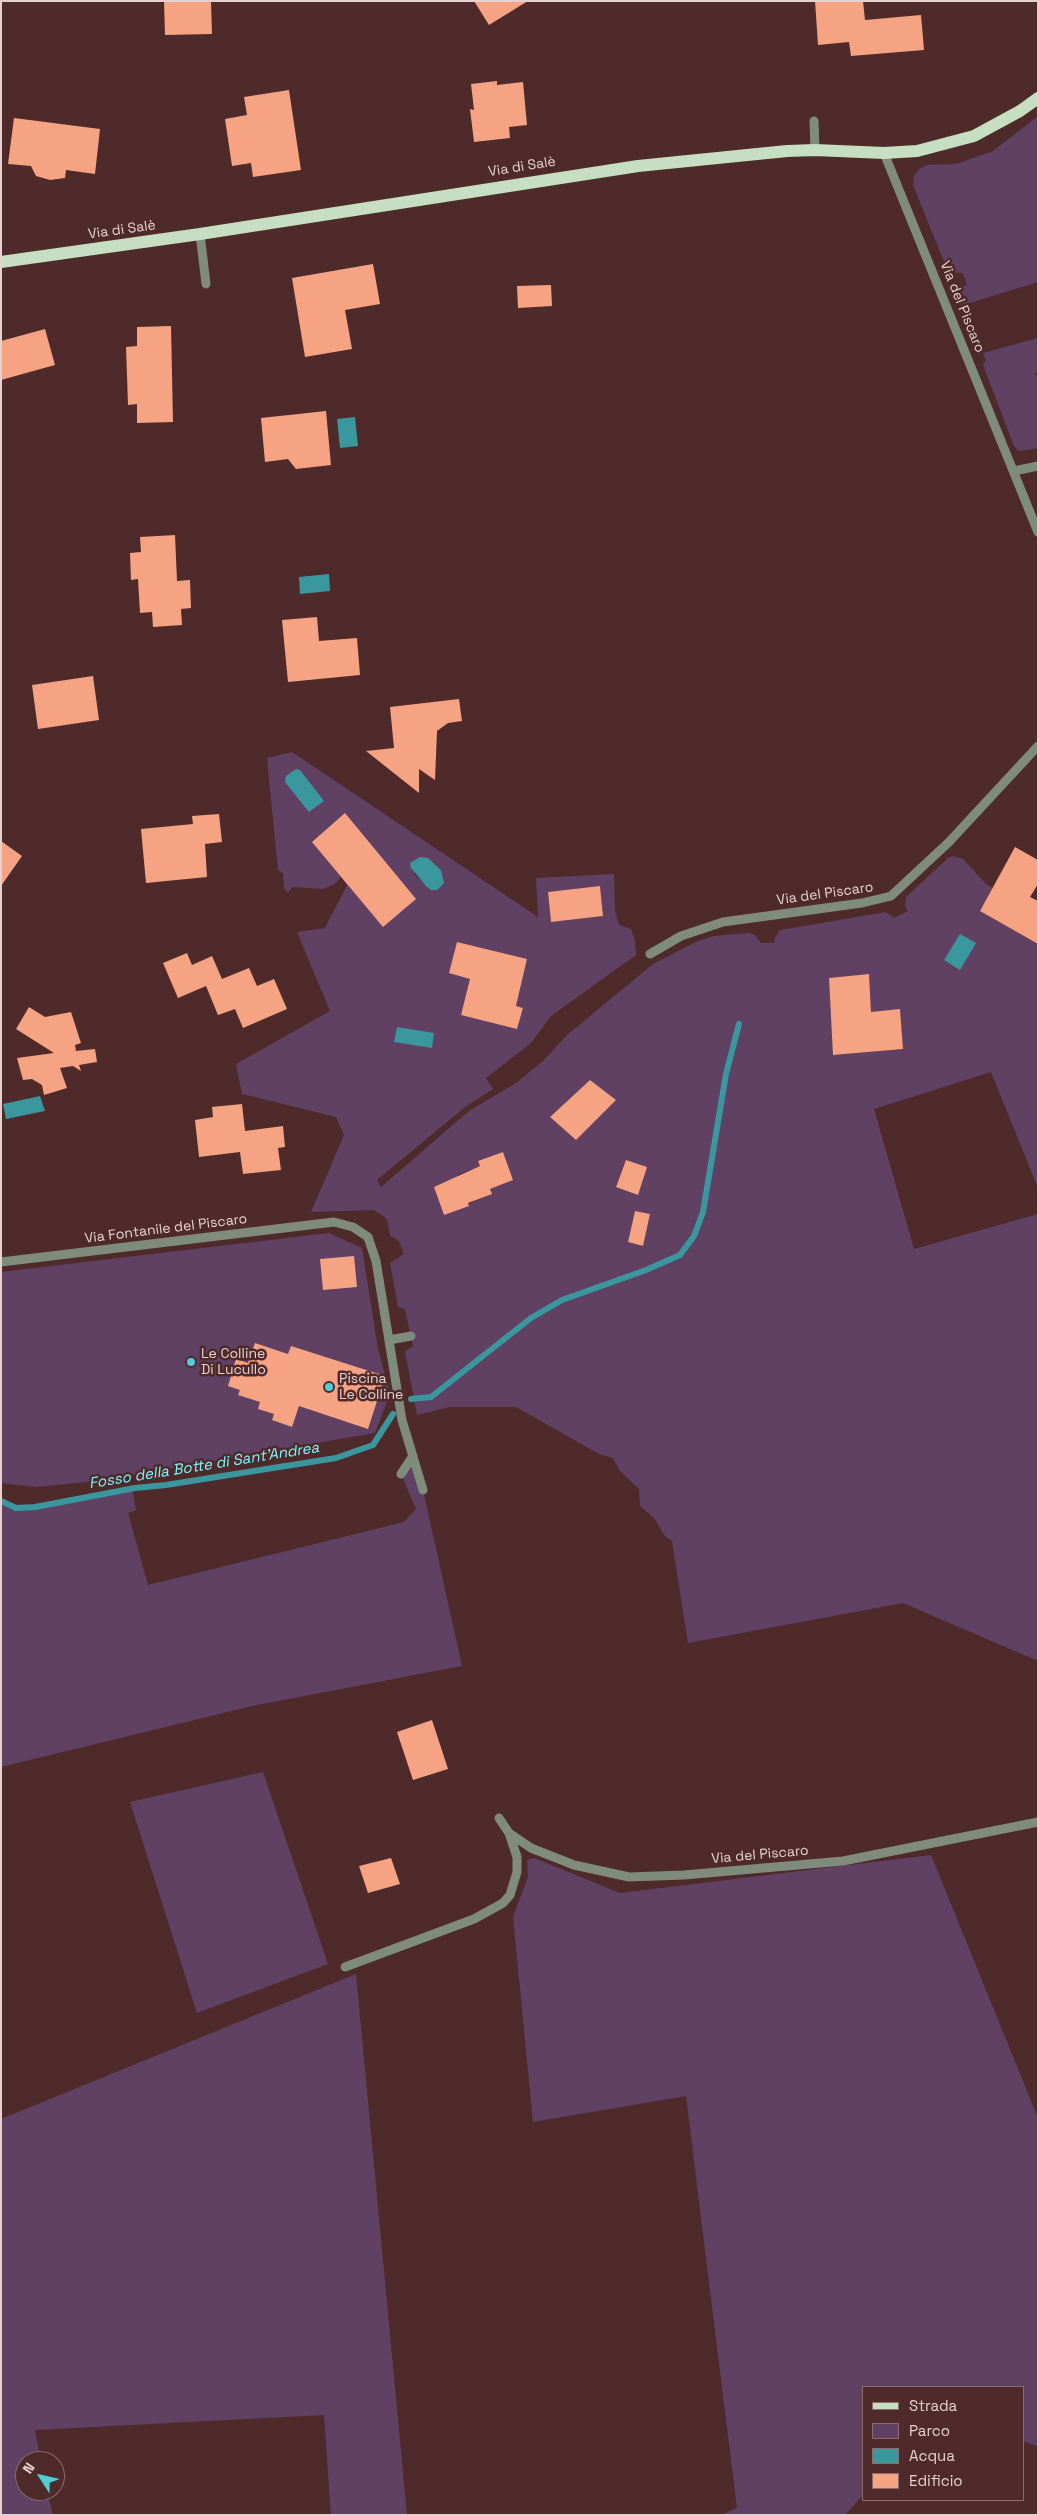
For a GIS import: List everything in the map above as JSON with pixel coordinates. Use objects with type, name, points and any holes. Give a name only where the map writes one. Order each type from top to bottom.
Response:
[{"type":"main road","name":"Via di Salè","points":[[1,262],[200,234],[591,172],[727,157],[815,150],[884,154],[933,148],[968,138],[996,125],[1038,98]]},
{"type":"street","points":[[814,121],[815,150]]},
{"type":"street","name":"Via del Piscaro","points":[[884,154],[1038,532]]},
{"type":"street","points":[[200,234],[206,284]]},
{"type":"street","points":[[1014,471],[1038,466]]},
{"type":"street","name":"Via del Piscaro","points":[[650,954],[681,936],[723,922],[871,902],[891,896],[949,842],[1038,746]]},
{"type":"street","name":"Via Fontanile del Piscaro","points":[[1,1262],[334,1222],[353,1227],[368,1237],[376,1261],[389,1340]]},
{"type":"street","points":[[411,1336],[389,1340],[402,1420],[423,1490]]},
{"type":"street","points":[[401,1474],[413,1456]]},
{"type":"street","name":"Via del Piscaro","points":[[499,1818],[509,1832],[531,1848],[574,1865],[629,1876],[676,1876],[843,1861],[1038,1822]]},
{"type":"street","points":[[345,1967],[474,1919],[503,1903],[510,1895],[517,1872],[518,1856],[509,1832]]},
{"type":"green space","points":[[1038,116],[1038,282],[960,306],[958,292],[961,287],[967,285],[963,273],[953,272],[945,264],[913,185],[914,176],[919,169],[927,165],[956,164],[993,151]]},
{"type":"green space","points":[[1038,338],[1038,369],[1035,375],[1038,376],[1038,448],[1019,451],[1014,446],[983,365],[986,360],[983,353]]},
{"type":"green space","points":[[292,752],[538,917],[536,878],[614,874],[615,911],[619,925],[631,929],[635,941],[636,955],[551,1016],[531,1043],[486,1078],[493,1089],[465,1107],[377,1180],[381,1187],[469,1111],[516,1083],[542,1062],[567,1035],[653,964],[698,941],[714,936],[749,933],[755,935],[761,943],[774,943],[780,930],[886,912],[894,918],[908,911],[905,906],[906,897],[948,858],[953,856],[963,859],[986,884],[993,888],[980,911],[1038,944],[1038,1188],[991,1072],[874,1109],[914,1249],[1038,1214],[1038,1661],[903,1603],[688,1643],[672,1541],[665,1536],[654,1518],[640,1506],[639,1489],[620,1471],[613,1458],[599,1454],[516,1407],[450,1407],[417,1415],[405,1351],[413,1346],[405,1309],[398,1307],[390,1263],[404,1254],[399,1241],[390,1236],[387,1219],[374,1210],[311,1212],[344,1135],[336,1117],[242,1094],[236,1064],[330,1011],[297,932],[325,928],[347,885],[341,877],[335,884],[323,889],[292,887],[288,893],[284,888],[283,873],[278,870],[267,758]],"holes":[[[428,858],[441,870],[431,890],[414,874]],[[600,886],[603,916],[551,922],[548,892]],[[457,942],[527,959],[516,1006],[523,1008],[517,1028],[461,1015],[472,979],[450,973]],[[869,975],[871,1012],[900,1010],[903,1049],[834,1055],[829,978]],[[590,1080],[615,1100],[576,1140],[550,1117]],[[503,1152],[513,1180],[490,1189],[491,1194],[444,1215],[434,1187],[480,1166],[478,1161]],[[626,1160],[647,1167],[616,1187]],[[635,1211],[650,1214],[643,1246],[628,1242]]]},
{"type":"green space","name":"Le Colline Di Lucullo","points":[[329,1233],[362,1248],[378,1349],[390,1394],[375,1433],[97,1481],[36,1487],[1,1483],[1,1272]]},
{"type":"green space","points":[[413,1456],[423,1490],[462,1666],[252,1706],[1,1767],[1,1501],[16,1508],[35,1507],[132,1488],[136,1510],[128,1513],[148,1585],[404,1522],[416,1509],[401,1474]]},
{"type":"green space","points":[[263,1772],[328,1964],[197,2013],[130,1802]]},
{"type":"green space","points":[[931,1855],[1038,2118],[1038,2446],[1024,2441],[1024,2386],[862,2386],[862,2496],[845,2515],[721,2515],[737,2508],[686,2096],[533,2122],[513,1917],[528,1877],[527,1860],[534,1858],[620,1893]]},
{"type":"green space","points":[[356,1974],[407,2515],[331,2515],[324,2415],[35,2430],[39,2451],[15,2451],[15,2501],[50,2501],[53,2515],[1,2515],[1,2119]]},
{"type":"water","points":[[355,417],[358,446],[340,448],[337,419]]},
{"type":"water","points":[[329,574],[330,591],[300,594],[299,577]]},
{"type":"water","points":[[296,769],[300,770],[324,801],[309,812],[285,782],[286,776]]},
{"type":"water","points":[[420,857],[428,858],[441,870],[444,883],[437,890],[431,890],[426,886],[411,868],[410,863]]},
{"type":"water","points":[[960,934],[976,943],[960,970],[944,960]]},
{"type":"water","points":[[397,1027],[434,1033],[432,1048],[394,1042]]},
{"type":"water","points":[[40,1096],[45,1111],[6,1119],[3,1104]]},
{"type":"building","points":[[164,1],[211,1],[212,34],[165,35]]},
{"type":"building","points":[[474,1],[528,1],[489,25]]},
{"type":"building","points":[[815,1],[863,1],[865,20],[921,15],[924,50],[851,56],[849,42],[818,45]]},
{"type":"building","points":[[497,81],[497,85],[523,82],[527,125],[509,127],[510,138],[474,142],[470,109],[474,110],[471,84]]},
{"type":"building","points":[[289,90],[301,170],[253,177],[251,163],[232,166],[225,119],[247,115],[244,97]]},
{"type":"building","points":[[14,118],[100,129],[95,174],[66,170],[65,178],[50,180],[36,176],[31,166],[8,164]]},
{"type":"building","points":[[373,264],[380,304],[345,310],[352,349],[305,357],[292,278]]},
{"type":"building","points":[[551,285],[552,306],[518,308],[517,286]]},
{"type":"building","points":[[171,326],[173,422],[137,423],[137,404],[128,405],[126,347],[137,346],[137,327]]},
{"type":"building","points":[[45,329],[55,365],[1,380],[1,341]]},
{"type":"building","points":[[326,411],[331,465],[296,469],[288,459],[265,462],[261,418]]},
{"type":"building","points":[[175,535],[177,581],[190,580],[191,608],[181,609],[182,625],[153,627],[152,612],[140,613],[138,579],[131,580],[130,553],[141,552],[140,537]]},
{"type":"building","points":[[317,617],[319,641],[357,638],[360,675],[288,682],[282,620]]},
{"type":"building","points":[[93,676],[99,720],[38,729],[32,685]]},
{"type":"building","points":[[459,699],[462,721],[448,723],[437,731],[435,780],[419,769],[419,793],[366,751],[394,748],[390,707]]},
{"type":"building","points":[[345,813],[416,899],[383,927],[312,842]]},
{"type":"building","points":[[219,814],[222,842],[205,844],[207,877],[146,883],[141,829],[193,824],[192,816]]},
{"type":"building","points":[[1,841],[22,856],[1,886]]},
{"type":"building","points":[[1015,847],[1038,860],[1038,884],[1030,897],[1038,901],[1038,944],[980,911]]},
{"type":"building","points":[[600,886],[603,916],[551,922],[548,892]]},
{"type":"building","points":[[457,942],[527,959],[516,1006],[523,1008],[517,1029],[461,1015],[470,979],[449,973]]},
{"type":"building","points":[[187,953],[192,965],[212,956],[222,979],[249,968],[257,986],[274,979],[287,1009],[243,1028],[235,1009],[218,1015],[206,986],[178,998],[163,963]]},
{"type":"building","points":[[869,974],[871,1012],[900,1009],[903,1049],[833,1055],[829,978]]},
{"type":"building","points":[[29,1007],[45,1017],[71,1012],[81,1043],[75,1045],[76,1051],[95,1049],[97,1062],[79,1065],[81,1071],[73,1066],[60,1068],[67,1088],[44,1095],[42,1085],[32,1079],[23,1080],[17,1058],[54,1053],[16,1029]]},
{"type":"building","points":[[590,1080],[616,1100],[576,1140],[550,1117]]},
{"type":"building","points":[[242,1104],[245,1131],[283,1126],[285,1147],[278,1148],[281,1170],[243,1174],[240,1152],[199,1157],[195,1120],[213,1117],[212,1107]]},
{"type":"building","points":[[503,1152],[513,1180],[490,1189],[492,1194],[468,1203],[469,1206],[444,1215],[434,1187],[480,1166],[478,1161]]},
{"type":"building","points":[[626,1160],[647,1167],[638,1195],[616,1187]]},
{"type":"building","points":[[635,1211],[650,1214],[643,1246],[628,1242]]},
{"type":"building","points":[[354,1256],[357,1287],[323,1290],[320,1259]]},
{"type":"building","name":"Piscina Le Colline","points":[[255,1343],[288,1354],[291,1346],[385,1376],[368,1429],[299,1406],[292,1427],[272,1420],[274,1414],[258,1409],[260,1402],[238,1395],[240,1390],[228,1386],[236,1359],[248,1363]]},
{"type":"building","points":[[432,1720],[448,1769],[413,1780],[397,1732]]},
{"type":"building","points":[[391,1858],[400,1884],[368,1893],[359,1866]]},
{"type":"waterway","name":"Fosso della Botte di Sant'Andrea","points":[[411,1399],[431,1397],[531,1318],[562,1300],[646,1270],[680,1255],[694,1236],[703,1212],[726,1074],[739,1024]]},
{"type":"waterway","name":"Fosso della Botte di Sant'Andrea","points":[[1,1501],[16,1508],[35,1507],[135,1488],[166,1485],[336,1458],[373,1445],[393,1414]]},
{"type":"place","name":"Le Colline Di Lucullo","points":[[191,1362]]},
{"type":"place","name":"Piscina Le Colline","points":[[329,1387]]}]
